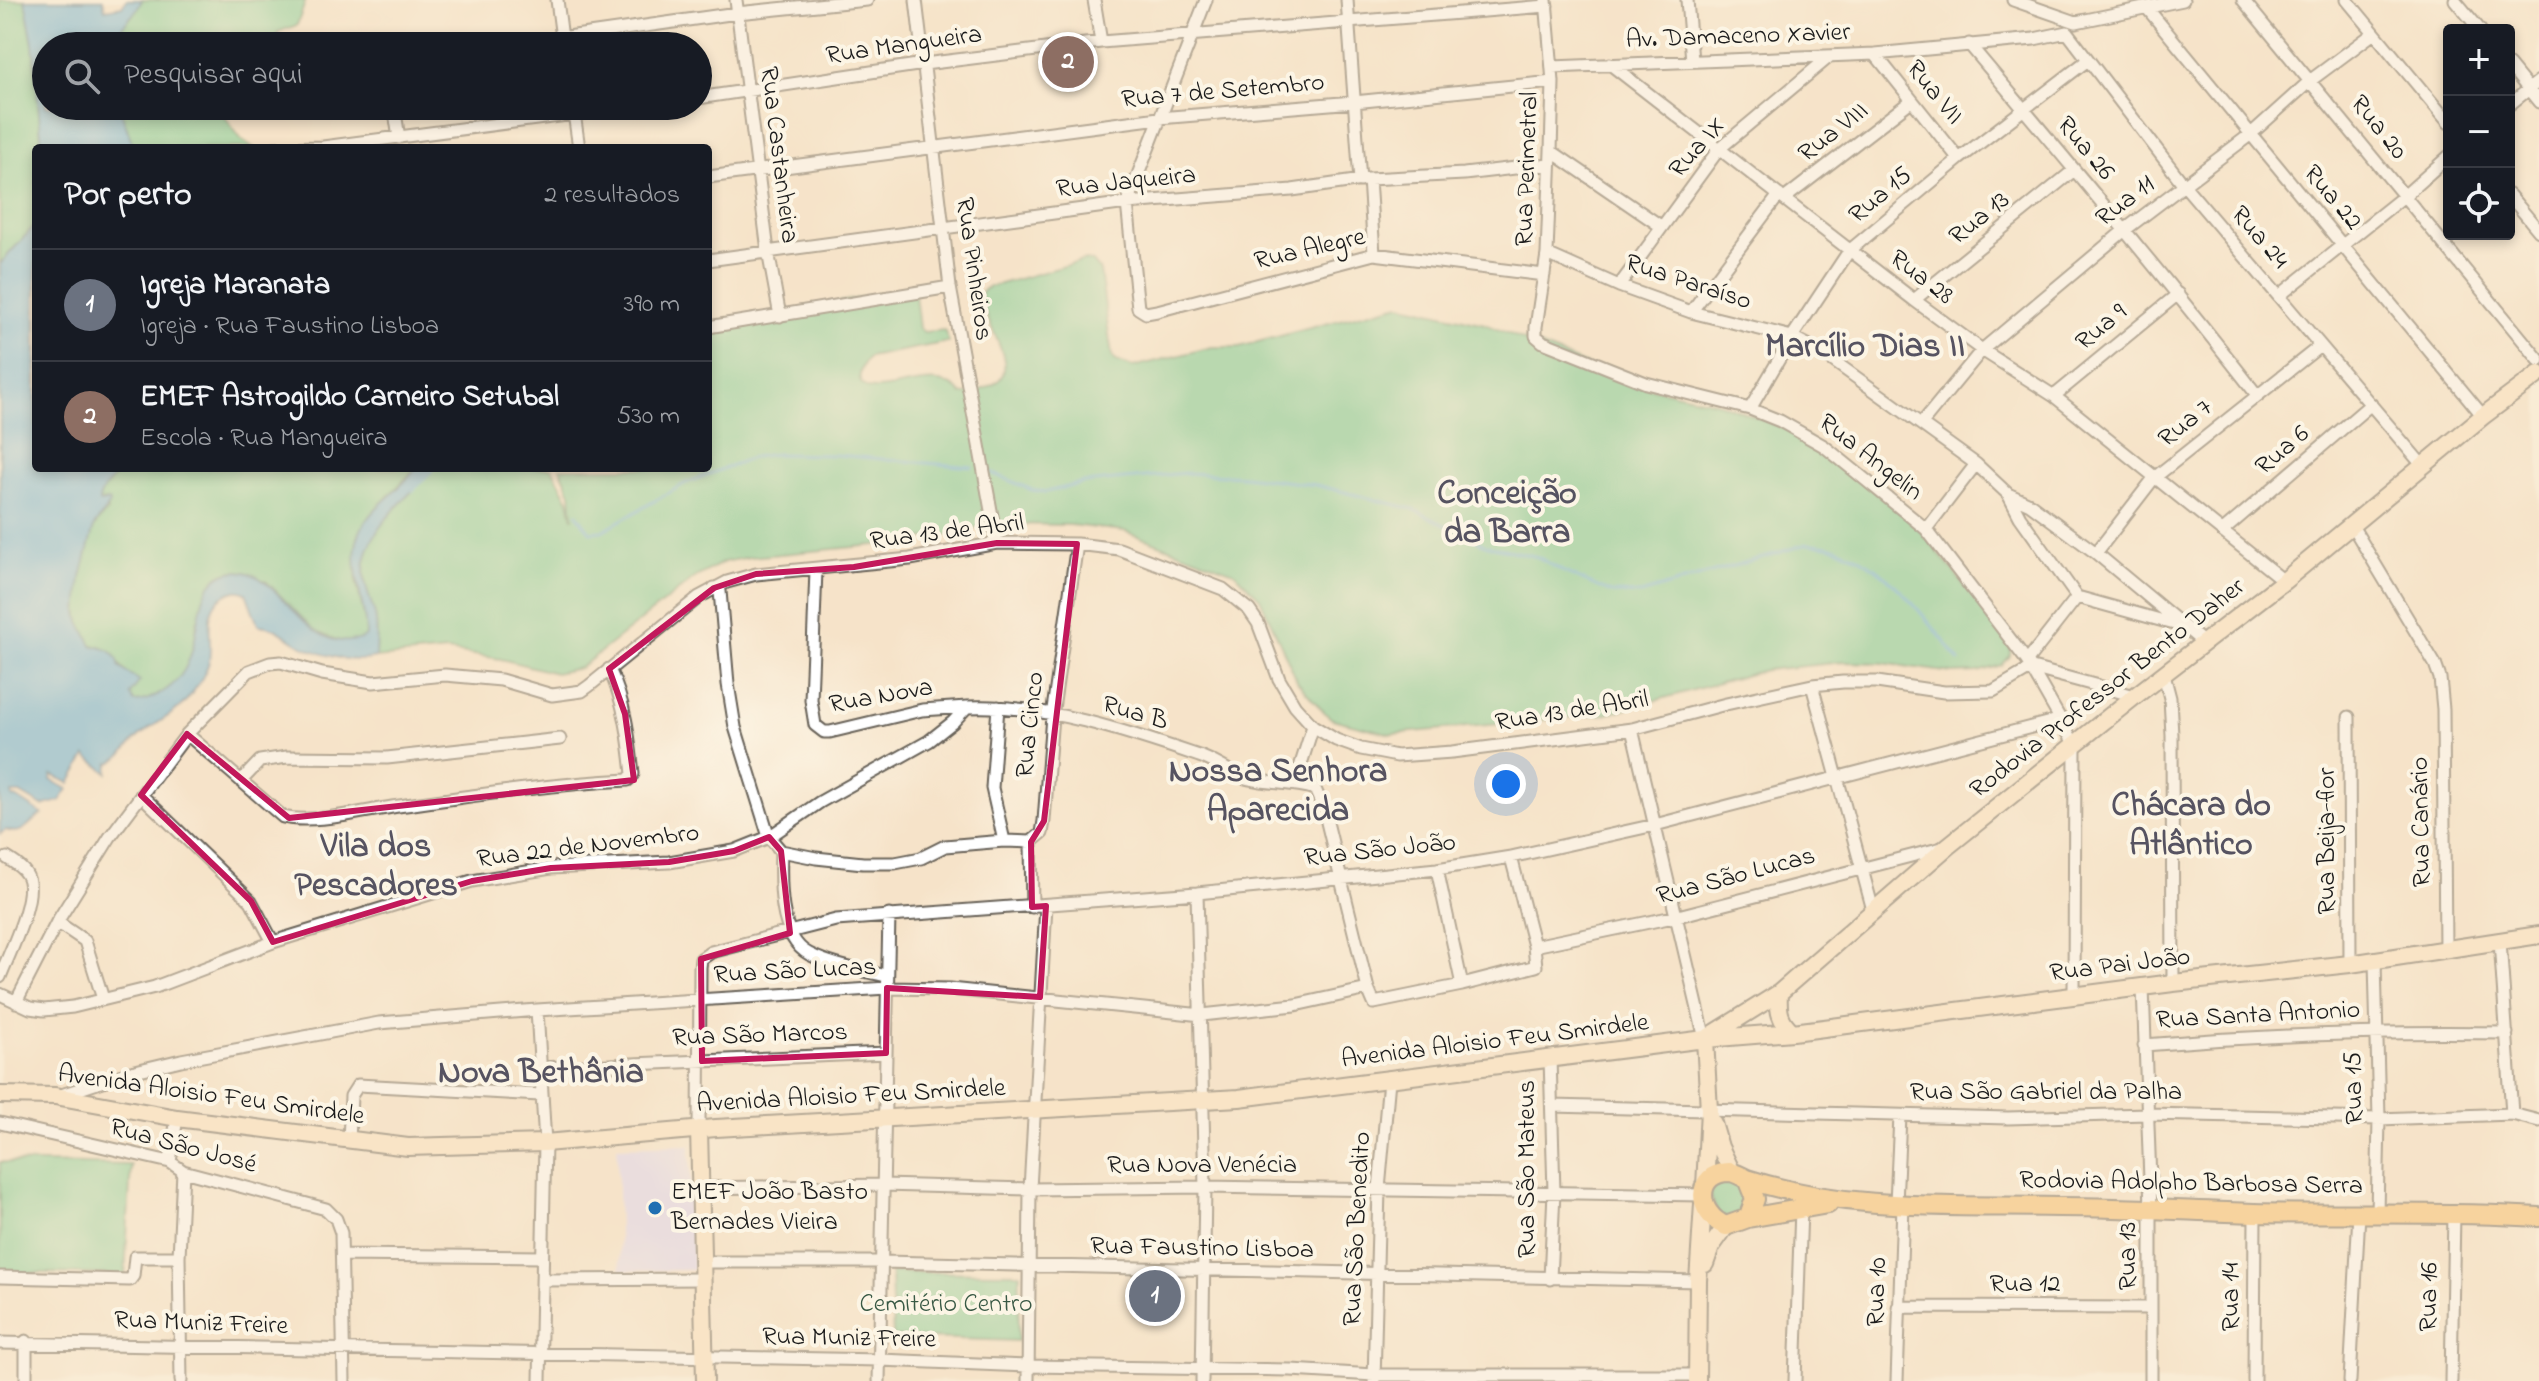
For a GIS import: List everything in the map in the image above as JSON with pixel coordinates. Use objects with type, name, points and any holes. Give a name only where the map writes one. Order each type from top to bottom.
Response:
[{"type":"main road","points":[[1726,1226],[1712,1218],[1703,1195],[1718,1176],[1740,1175],[1755,1199],[1748,1218]]},
{"type":"main road","name":"Rodovia Adolpho Barbosa Serra","points":[[1740,1175],[1790,1193],[1842,1202],[2539,1217]]},
{"type":"main road","name":"Rodovia Adolpho Barbosa Serra","points":[[1726,1226],[1748,1218],[1842,1202]]},
{"type":"street","points":[[557,0],[562,32]]},
{"type":"street","points":[[611,32],[736,6],[867,0]]},
{"type":"street","name":"Rua Pinheiros","points":[[916,0],[950,287],[997,543]]},
{"type":"street","points":[[1094,0],[1101,42]]},
{"type":"street","points":[[1127,203],[1206,0]]},
{"type":"street","points":[[1347,0],[1354,102],[1374,254]]},
{"type":"street","points":[[1687,0],[1692,61]]},
{"type":"street","points":[[2021,1],[2076,22],[2183,0]]},
{"type":"street","name":"Rua 20","points":[[2243,0],[2539,360]]},
{"type":"street","points":[[2347,0],[2443,116]]},
{"type":"street","points":[[2455,0],[2475,24]]},
{"type":"street","name":"Rua Mangueira","points":[[712,96],[924,64],[1101,42],[1349,23],[1546,3]]},
{"type":"street","name":"Rua Perimetral","points":[[1538,339],[1536,327],[1547,254],[1553,82],[1546,3]]},
{"type":"street","name":"Rua Castanheira","points":[[736,6],[768,251],[780,316]]},
{"type":"street","name":"Rua 22","points":[[2147,8],[2483,416]]},
{"type":"street","points":[[2067,32],[2076,22]]},
{"type":"street","name":"Av. Damaceno Xavier","points":[[1552,67],[1875,54],[2034,39],[2067,32]]},
{"type":"street","name":"Rua 24","points":[[2067,32],[2184,185],[2423,466]]},
{"type":"street","name":"Rua 11","points":[[1922,423],[1982,350],[2126,229],[2251,134],[2311,80],[2374,33]]},
{"type":"street","name":"Rua 26","points":[[1969,44],[2073,171],[2126,229],[2257,395]]},
{"type":"street","name":"Rua VII","points":[[1875,54],[1959,159]]},
{"type":"street","name":"Rua IX","points":[[1619,286],[1719,149],[1829,57]]},
{"type":"street","name":"Rua 15","points":[[1750,409],[1792,337],[1849,251],[1959,159],[2088,60]]},
{"type":"street","name":"Rua 28","points":[[1610,64],[1914,300],[1982,350],[2054,396],[2284,581]]},
{"type":"street","points":[[2515,73],[2539,102]]},
{"type":"street","points":[[2515,100],[2539,81]]},
{"type":"street","name":"Rua 7 de Setembro","points":[[712,176],[1159,118],[1553,82]]},
{"type":"street","name":"Rua VIII","points":[[1691,312],[1782,197],[1911,101]]},
{"type":"street","points":[[396,120],[399,138]]},
{"type":"street","points":[[348,144],[512,120]]},
{"type":"street","points":[[575,120],[578,144]]},
{"type":"street","points":[[1550,157],[1662,227]]},
{"type":"street","name":"Rua Jaqueira","points":[[712,259],[1127,203],[1292,190],[1364,180],[1464,174],[1550,157]]},
{"type":"street","points":[[2279,296],[2443,161]]},
{"type":"street","name":"Rua 13","points":[[1914,300],[2073,171]]},
{"type":"street","points":[[2515,202],[2539,231]]},
{"type":"street","name":"Rua Alegre","points":[[1127,203],[1138,308],[1146,313],[1374,254],[1544,275]]},
{"type":"street","name":"Rua Paraíso","points":[[1547,254],[1619,286],[1691,312],[1792,337],[1844,367],[1976,464],[2008,494],[2030,504],[2096,553],[2204,643]]},
{"type":"street","points":[[712,326],[950,287]]},
{"type":"street","name":"Rua 9","points":[[2054,396],[2178,294]]},
{"type":"street","name":"Rua Angelin","points":[[1538,339],[1646,383],[1750,409],[1780,421],[1824,446],[1926,529],[2029,665],[2075,745]]},
{"type":"street","name":"Rua 7","points":[[2096,553],[2154,478],[2320,346]]},
{"type":"street","name":"Rodovia Professor Bento Daher","points":[[1705,1039],[1779,993],[1948,846],[2284,581],[2483,416],[2539,374]]},
{"type":"street","name":"Rua 6","points":[[2223,531],[2371,404]]},
{"type":"street","points":[[1926,529],[1976,464]]},
{"type":"street","name":"Rua Paraíso","points":[[2008,494],[2020,517],[2077,597],[2182,626]]},
{"type":"street","name":"Rua Canário","points":[[2351,524],[2435,664],[2440,678],[2445,950]]},
{"type":"street","name":"Rua 13 de Abril","points":[[16,1002],[57,922],[110,837],[187,734],[249,671],[281,662],[322,674],[373,682],[445,675],[479,677],[552,695],[582,691],[692,602],[714,588],[756,574],[910,559],[997,543],[1077,544],[1119,549],[1198,578],[1237,599],[1258,623],[1279,679],[1295,706],[1313,726],[1336,740],[1361,749],[1397,756],[1632,729],[1812,685],[1877,682],[1944,692],[1997,690],[2029,665]]},
{"type":"street","name":"Rua Cinco","points":[[1032,907],[1031,842],[1042,833],[1044,821],[1052,716],[1077,544]]},
{"type":"street","name":"Rua Nova","points":[[816,570],[811,700],[815,725],[819,729],[830,732],[922,710],[967,707]]},
{"type":"street","points":[[714,588],[720,591],[735,727],[769,837],[781,851],[816,858],[895,863],[921,858],[945,846],[1031,842]]},
{"type":"street","points":[[2077,597],[2029,665],[2135,696]]},
{"type":"street","points":[[187,734],[283,817],[298,818],[632,778],[625,714],[609,669]]},
{"type":"street","points":[[2164,675],[2170,698],[2172,735],[2173,983]]},
{"type":"street","points":[[1812,685],[1873,910]]},
{"type":"street","points":[[769,837],[820,802],[929,741],[967,707]]},
{"type":"street","name":"Rua B","points":[[967,707],[998,707],[1100,725],[1199,756],[1250,779],[1295,783]]},
{"type":"street","points":[[998,707],[992,788],[1004,841]]},
{"type":"street","name":"Rua Beija-flor","points":[[2349,717],[2350,964]]},
{"type":"street","name":"Rua São João","points":[[701,999],[701,959],[711,952],[836,920],[1197,893],[1437,869],[1511,857],[1655,825],[2062,719]]},
{"type":"street","points":[[1313,726],[1295,783],[1315,789],[1318,793],[1372,1001],[1379,1003],[1530,970],[1536,966],[1534,946],[1511,857]]},
{"type":"street","points":[[1632,729],[1705,1039],[1709,1110],[1698,1281],[1697,1378]]},
{"type":"street","points":[[241,781],[260,761],[287,757],[387,758],[560,739]]},
{"type":"street","points":[[2074,995],[2075,745]]},
{"type":"street","points":[[141,795],[251,901],[273,942]]},
{"type":"street","name":"Rua 22 de Novembro","points":[[0,994],[30,1008],[73,1007],[155,987],[273,942],[472,881],[551,868],[669,862],[734,851],[769,837]]},
{"type":"street","name":"Rua São Lucas","points":[[1534,946],[1678,916],[1948,846]]},
{"type":"street","points":[[781,851],[781,897],[790,933],[806,953],[887,982]]},
{"type":"street","points":[[0,977],[27,906],[30,884],[25,872],[7,858]]},
{"type":"street","points":[[1437,869],[1462,985]]},
{"type":"street","points":[[1197,893],[1205,1187],[1202,1375]]},
{"type":"street","points":[[1028,1381],[1030,1189],[1037,1110],[1046,906]]},
{"type":"street","points":[[879,1381],[889,915]]},
{"type":"street","points":[[57,922],[85,941],[103,999]]},
{"type":"street","name":"Rua Pai João","points":[[1705,1039],[1793,1032],[2074,995],[2375,961],[2539,935]]},
{"type":"street","points":[[2500,941],[2512,1114]]},
{"type":"street","name":"Rua 15","points":[[2350,1381],[2379,1119],[2375,961]]},
{"type":"street","name":"Rua São Lucas","points":[[55,1096],[181,1060],[379,1023],[537,1010],[887,982],[1202,1015],[1295,1005],[1368,989]]},
{"type":"street","name":"Rua 13","points":[[2143,987],[2151,1208],[2151,1381]]},
{"type":"street","points":[[1779,993],[1780,1017],[1793,1032]]},
{"type":"street","points":[[701,999],[699,1129],[705,1381]]},
{"type":"street","points":[[537,1010],[545,1143],[540,1381]]},
{"type":"street","name":"Rua Santa Antonio","points":[[2144,1045],[2375,1031],[2507,1033]]},
{"type":"street","name":"Avenida Aloisio Feu Smirdele","points":[[0,1095],[55,1096],[177,1118],[349,1141],[439,1148],[545,1143],[699,1129],[1204,1101],[1705,1039]]},
{"type":"street","name":"Rua São Marcos","points":[[539,1068],[886,1053]]},
{"type":"street","name":"Rua São Mateus","points":[[1550,1058],[1554,1192],[1550,1279]]},
{"type":"street","name":"Rua São Benedito","points":[[1374,1378],[1379,1189],[1389,1080]]},
{"type":"street","points":[[349,1141],[351,1096],[358,1085],[540,1095]]},
{"type":"street","name":"Rua São Gabriel da Palha","points":[[1553,1106],[2008,1118],[2147,1114],[2379,1119],[2512,1114],[2539,1121]]},
{"type":"street","points":[[1709,1110],[1720,1147],[1740,1175]]},
{"type":"street","name":"Rua 10","points":[[1897,1381],[1900,1116]]},
{"type":"street","points":[[170,1162],[177,1118]]},
{"type":"street","name":"Rua São José","points":[[0,1123],[170,1162],[183,1171],[326,1209],[336,1219],[343,1255]]},
{"type":"street","points":[[181,1381],[179,1257],[183,1171]]},
{"type":"street","name":"Rua Nova Venécia","points":[[702,1188],[883,1185],[1030,1189],[1205,1187],[1703,1195]]},
{"type":"street","points":[[1795,1381],[1801,1208]]},
{"type":"street","name":"Rua 14","points":[[2254,1381],[2255,1213]]},
{"type":"street","name":"Rua 16","points":[[2451,1381],[2454,1213]]},
{"type":"street","points":[[1698,1281],[1711,1247],[1726,1226]]},
{"type":"street","points":[[344,1381],[343,1255],[542,1257]]},
{"type":"street","points":[[0,1277],[130,1280],[135,1257],[179,1257]]},
{"type":"street","name":"Rua Faustino Lisboa","points":[[704,1262],[883,1262],[1698,1281]]},
{"type":"street","points":[[542,1280],[704,1279]]},
{"type":"street","name":"Rua 12","points":[[1898,1307],[2151,1308]]},
{"type":"street","points":[[26,1341],[26,1381]]},
{"type":"street","name":"Rua Muniz Freire","points":[[0,1343],[26,1341],[343,1351],[880,1360],[1202,1375],[1697,1378]]},
{"type":"highlighted area","points":[[997,543],[1077,544],[1044,821],[1031,842],[1032,907],[1046,906],[1040,997],[887,988],[886,1053],[702,1061],[701,959],[790,933],[781,851],[769,837],[734,851],[669,862],[551,868],[472,881],[273,942],[251,901],[141,795],[187,734],[289,818],[634,780],[625,714],[609,669],[714,588],[756,574],[854,567]]},
{"type":"shaded area","name":"EMEF João Basto Bernades Vieira","points":[[690,1145],[693,1270],[620,1271],[617,1147]]},
{"type":"green space","points":[[0,0],[25,0],[32,38],[32,120],[40,120],[42,144],[32,144],[32,228],[0,264]]},
{"type":"green space","points":[[142,0],[306,0],[297,25],[278,32],[119,32]]},
{"type":"green space","points":[[124,120],[227,120],[248,144],[133,144]]},
{"type":"green space","points":[[1086,260],[1093,262],[1100,271],[1112,356],[1116,361],[1133,367],[1212,347],[1239,347],[1400,304],[1485,324],[1630,383],[1720,403],[1807,437],[1917,526],[2011,643],[2010,656],[2002,665],[1978,672],[1952,673],[1882,663],[1844,662],[1765,670],[1607,714],[1391,734],[1332,719],[1323,711],[1298,683],[1260,598],[1234,572],[1124,531],[1070,525],[990,524],[945,536],[724,562],[696,577],[580,668],[555,673],[501,659],[447,651],[376,658],[376,620],[364,574],[366,558],[371,543],[389,515],[430,472],[554,472],[569,500],[573,519],[571,493],[562,472],[712,472],[712,324],[914,287],[919,328],[924,332],[944,330],[949,342],[869,357],[860,372],[861,382],[876,389],[934,381],[954,387],[962,395],[981,390],[998,381],[1004,362],[982,302],[981,292]]},
{"type":"green space","points":[[117,472],[412,472],[370,515],[356,580],[366,624],[366,636],[362,640],[342,642],[316,632],[267,582],[244,572],[199,617],[189,663],[175,683],[156,697],[134,702],[128,673],[101,647],[92,645],[78,614],[80,576],[89,539],[108,510],[105,501],[98,502],[99,497]]},
{"type":"green space","points":[[0,1162],[131,1165],[125,1275],[0,1272]]},
{"type":"green space","points":[[1726,1180],[1738,1182],[1746,1193],[1746,1208],[1733,1217],[1719,1216],[1710,1195]]},
{"type":"green space","name":"Cemitério Centro","points":[[891,1272],[1020,1273],[1018,1341],[893,1337]]},
{"type":"water","points":[[25,0],[103,0],[105,9],[122,6],[126,0],[142,0],[119,32],[32,32],[32,38]]},
{"type":"water","points":[[40,120],[124,120],[133,144],[42,144]]},
{"type":"water","points":[[32,228],[32,472],[117,472],[100,497],[99,502],[109,501],[110,504],[94,526],[81,577],[78,612],[92,645],[111,652],[120,668],[140,681],[130,694],[134,702],[151,698],[175,683],[186,667],[193,648],[205,595],[213,581],[226,573],[243,572],[259,578],[315,630],[331,639],[349,641],[366,636],[355,558],[362,528],[372,513],[413,472],[430,472],[379,529],[366,558],[364,574],[376,620],[376,658],[346,659],[305,647],[274,629],[258,625],[246,593],[229,593],[213,607],[208,665],[185,702],[136,739],[109,764],[108,773],[86,756],[70,783],[52,775],[51,780],[68,789],[60,801],[42,806],[20,793],[12,793],[13,798],[42,814],[17,832],[6,830],[0,834],[0,264]]},
{"type":"waterway","points":[[577,514],[590,532],[602,531],[686,483],[754,457],[775,454],[837,455],[972,467]]},
{"type":"waterway","points":[[987,471],[1032,490],[1046,492],[1084,483],[1186,473],[1316,485],[1413,509],[1485,545],[1538,557],[1611,593],[1641,594],[1807,544],[1831,547],[1854,555],[1894,584],[1960,661]]},
{"type":"waterway","points":[[413,491],[430,472]]},
{"type":"place","name":"EMEF Astrogildo Carneiro Setubal","points":[[1068,62]]},
{"type":"place","name":"EMEF João Basto Bernades Vieira","points":[[655,1208]]},
{"type":"place","name":"Igreja Maranata","points":[[1155,1296]]},
{"type":"district","name":"Marcílio Dias II","points":[[1865,348]]},
{"type":"district","name":"Conceição da Barra","points":[[1507,514]]},
{"type":"district","name":"Nossa Senhora Aparecida","points":[[1278,792]]},
{"type":"district","name":"Chácara do Atlântico","points":[[2191,826]]},
{"type":"district","name":"Vila dos Pescadores","points":[[376,868]]},
{"type":"district","name":"Nova Bethânia","points":[[541,1074]]}]
